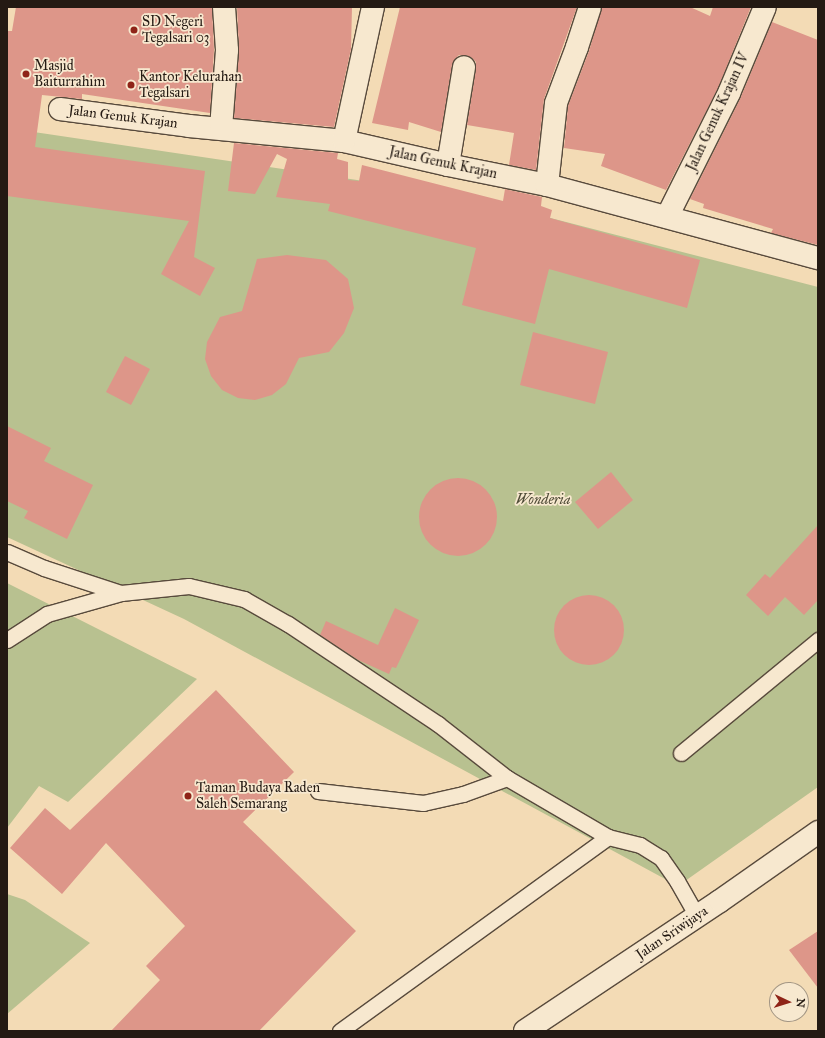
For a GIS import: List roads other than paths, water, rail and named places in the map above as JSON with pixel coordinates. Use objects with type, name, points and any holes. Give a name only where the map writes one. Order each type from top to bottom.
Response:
[{"type":"street","points":[[221,128],[227,50],[224,7]]},
{"type":"street","points":[[344,141],[373,7]]},
{"type":"street","points":[[548,185],[556,103],[590,7]]},
{"type":"street","name":"Jalan Genuk Krajan IV","points":[[667,217],[729,93],[765,7]]},
{"type":"street","points":[[448,165],[464,67]]},
{"type":"street","name":"Jalan Genuk Krajan","points":[[60,109],[189,126],[344,141],[448,165],[548,185],[818,258]]},
{"type":"street","name":"Jalan Sriwijaya","points":[[525,1031],[697,916],[818,832]]},
{"type":"lane","points":[[7,552],[44,568],[121,593]]},
{"type":"lane","points":[[7,640],[47,614],[121,593],[189,586],[244,598],[288,624],[438,724],[507,778],[608,837],[640,845],[661,858],[677,881],[697,916]]},
{"type":"lane","points":[[681,753],[818,640]]},
{"type":"lane","points":[[318,791],[423,803],[462,794],[507,778]]},
{"type":"lane","points":[[340,1031],[608,837]]},
{"type":"place","name":"SD Negeri Tegalsari 03","points":[[134,30]]},
{"type":"place","name":"Masjid Baiturrahim","points":[[26,74]]},
{"type":"place","name":"Kantor Kelurahan Tegalsari","points":[[131,85]]},
{"type":"place","name":"Taman Budaya Raden Saleh Semarang","points":[[188,796]]},
{"type":"park label","name":"Wonderia","points":[[543,500]]}]
